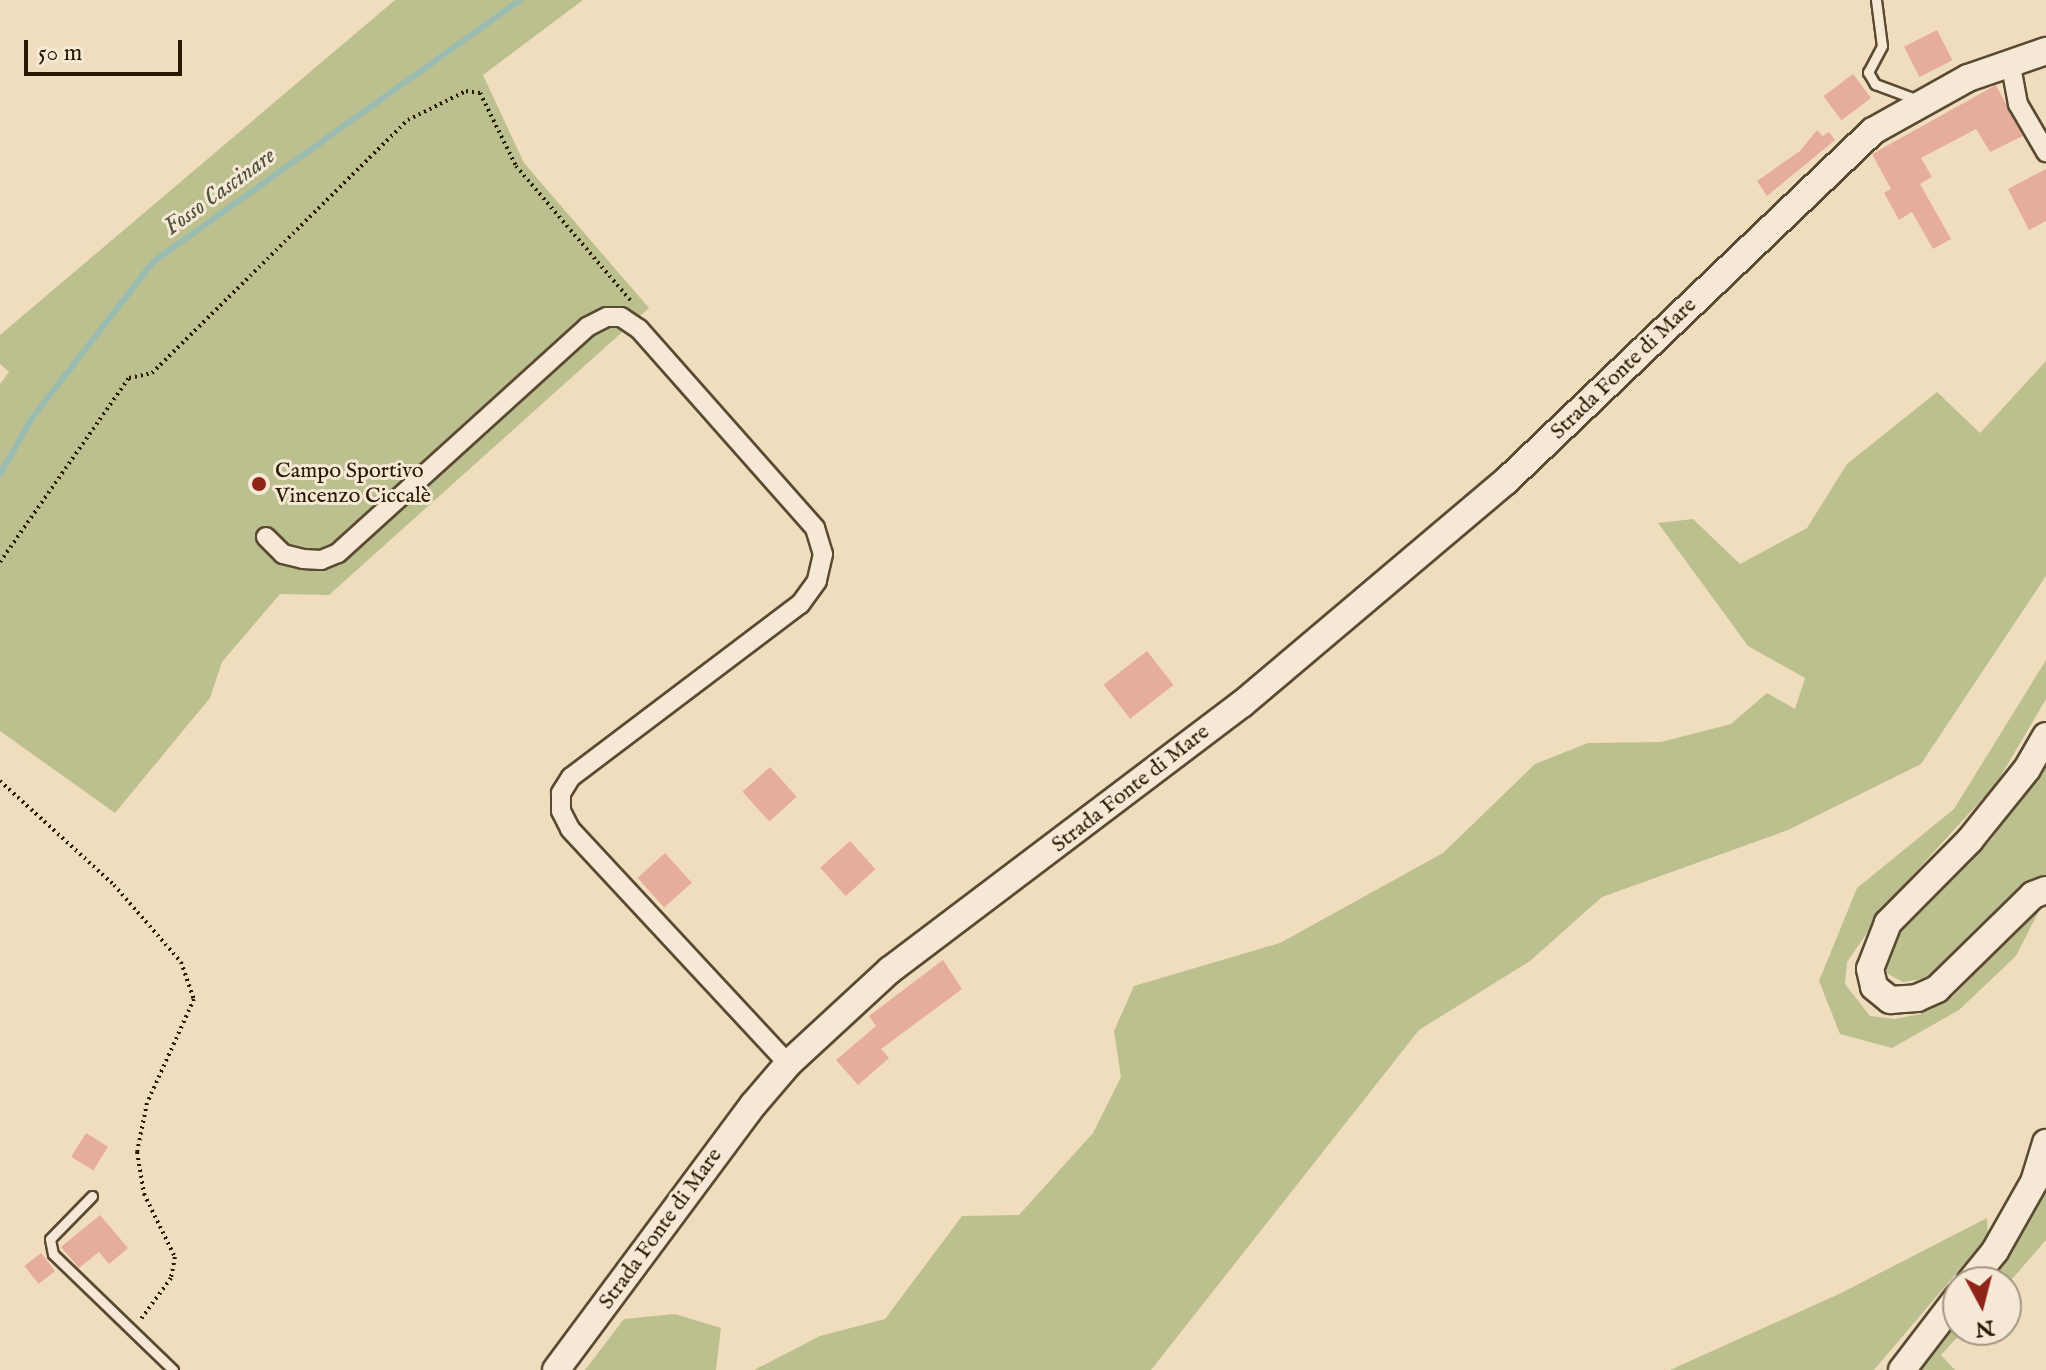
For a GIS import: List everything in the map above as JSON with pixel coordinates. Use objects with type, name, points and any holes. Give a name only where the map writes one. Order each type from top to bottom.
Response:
[{"type":"street","name":"Strada Fonte di Mare","points":[[556,1370],[788,1064],[890,970],[1242,704],[1506,481],[1651,347],[1749,245],[1873,131],[1922,102],[2010,61],[2046,51]]},
{"type":"street","points":[[2010,61],[2018,104],[2046,152]]},
{"type":"street","points":[[266,537],[283,554],[303,559],[338,553],[587,327],[621,317],[639,329],[815,528],[823,554],[817,581],[800,604],[571,777],[561,793],[561,811],[570,829],[788,1064]]},
{"type":"street","points":[[2046,736],[2027,769],[1970,840],[1888,923],[1870,969],[1874,987],[1890,1000],[1917,998],[1937,989],[2033,895],[2046,890]]},
{"type":"street","points":[[1983,1266],[1995,1251],[2034,1182],[2046,1143]]},
{"type":"street","points":[[1902,1370],[1942,1318]]},
{"type":"lane","points":[[1876,0],[1882,46],[1868,72],[1875,84],[1922,102]]},
{"type":"lane","points":[[92,1196],[50,1239],[53,1254],[131,1333],[173,1370]]},
{"type":"path","points":[[0,562],[129,378],[152,373],[408,120],[466,91],[480,93],[516,166],[635,305],[639,329]]},
{"type":"path","points":[[0,781],[114,885],[181,962],[194,999],[147,1103],[137,1152],[144,1194],[175,1257],[171,1278],[131,1333]]},
{"type":"green space","name":"Campo Sportivo Vincenzo Ciccalè","points":[[395,0],[583,0],[483,75],[524,163],[649,308],[329,595],[280,594],[222,662],[210,698],[115,813],[0,731],[0,384],[9,372],[0,364],[0,335]]},
{"type":"green space","points":[[2046,361],[2046,576],[1921,764],[1788,830],[1602,897],[1530,961],[1419,1030],[1151,1370],[754,1370],[820,1336],[885,1319],[962,1216],[1019,1215],[1093,1133],[1121,1077],[1114,1031],[1134,986],[1280,943],[1443,853],[1535,764],[1588,743],[1661,742],[1731,724],[1767,693],[1795,709],[1805,678],[1748,646],[1658,523],[1693,519],[1740,564],[1807,528],[1847,464],[1937,392],[1980,433]]},
{"type":"green space","points":[[2046,660],[2046,699],[1996,784],[1889,901],[1847,962],[1845,984],[1870,1016],[1895,1019],[1920,1014],[1953,996],[2041,907],[2016,956],[1959,1010],[1892,1048],[1840,1034],[1819,981],[1857,888],[1954,809]]},
{"type":"green space","points":[[2046,762],[2046,876],[2019,888],[1947,964],[1923,979],[1903,982],[1888,974],[1883,959],[1889,942],[1992,839]]},
{"type":"green space","points":[[2046,1177],[2046,1240],[2022,1268],[1997,1266],[2026,1226]]},
{"type":"green space","points":[[1987,1218],[1988,1236],[1962,1266],[1942,1266],[1942,1290],[1874,1370],[1670,1370],[1839,1294]]},
{"type":"green space","points":[[675,1314],[721,1328],[716,1370],[585,1370],[624,1319]]},
{"type":"green space","points":[[1942,1337],[1942,1346],[1949,1346],[1941,1355],[1955,1370],[1917,1370]]},
{"type":"building","points":[[1937,30],[1952,60],[1919,77],[1904,47]]},
{"type":"building","points":[[1853,74],[1871,98],[1842,120],[1823,96]]},
{"type":"building","points":[[1996,85],[2023,136],[1990,152],[1976,129],[1921,158],[1932,177],[1920,184],[1951,239],[1933,249],[1912,212],[1899,220],[1884,193],[1891,189],[1872,154]]},
{"type":"building","points":[[1817,130],[1823,136],[1829,132],[1835,140],[1767,196],[1757,181],[1800,151]]},
{"type":"building","points":[[2046,169],[2046,221],[2029,230],[2008,189]]},
{"type":"building","points":[[1147,651],[1173,685],[1130,719],[1104,685]]},
{"type":"building","points":[[770,767],[797,797],[769,821],[743,792]]},
{"type":"building","points":[[850,841],[875,869],[846,896],[820,868]]},
{"type":"building","points":[[665,853],[692,883],[664,907],[638,878]]},
{"type":"building","points":[[943,960],[962,989],[881,1049],[889,1058],[858,1085],[836,1060],[876,1026],[869,1016]]},
{"type":"building","points":[[86,1133],[108,1147],[93,1171],[71,1157]]},
{"type":"building","points":[[100,1215],[128,1248],[109,1264],[99,1252],[79,1268],[61,1247]]},
{"type":"building","points":[[41,1253],[55,1271],[39,1284],[24,1266]]},
{"type":"waterway","name":"Fosso Cascinare","points":[[0,474],[32,418],[153,262],[520,0]]},
{"type":"place","name":"Campo Sportivo Vincenzo Ciccalè","points":[[259,484]]}]
